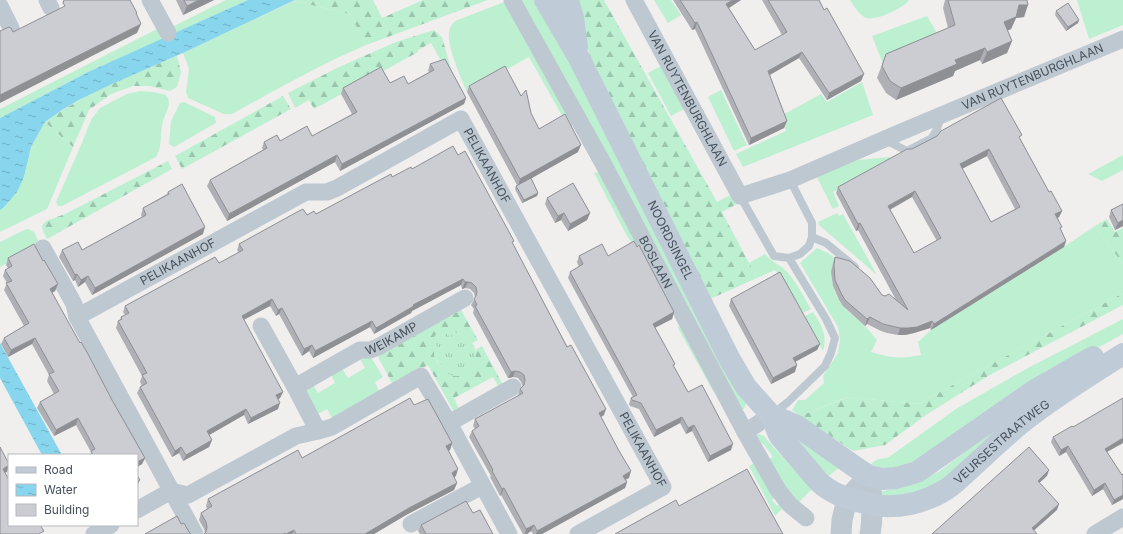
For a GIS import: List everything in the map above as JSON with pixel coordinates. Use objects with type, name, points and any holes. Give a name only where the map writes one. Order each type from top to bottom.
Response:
[{"type":"main road","name":"NOORDSINGEL","points":[[545,0],[579,58],[729,358],[746,387],[771,416],[778,435],[819,482],[829,490],[847,499],[872,505]]},
{"type":"main road","name":"NOORDSINGEL","points":[[568,0],[573,18],[579,58]]},
{"type":"main road","name":"VEURSESTRAATWEG","points":[[869,476],[884,479],[896,478],[917,472],[1036,390],[1123,340]]},
{"type":"main road","name":"VEURSESTRAATWEG","points":[[872,505],[894,506],[912,504],[943,492],[960,479],[1029,418],[1084,379],[1123,354]]},
{"type":"main road","name":"NOORDSINGEL","points":[[771,416],[797,426],[869,476]]},
{"type":"street","points":[[150,0],[168,33]]},
{"type":"street","name":"BOSLAAN","points":[[512,0],[604,165],[745,432],[778,490],[790,505],[806,518]]},
{"type":"street","name":"VAN RUYTENBURGHLAAN","points":[[634,0],[740,196],[790,180],[1123,39]]},
{"type":"street","points":[[0,6],[11,28]]},
{"type":"street","name":"PELIKAANHOF","points":[[77,317],[306,192],[327,192],[337,188],[461,119],[663,488],[578,534]]},
{"type":"street","points":[[43,248],[74,304],[77,317],[195,534]]},
{"type":"street","name":"WEIKAMP","points":[[295,387],[360,350],[370,350],[378,347],[465,298]]},
{"type":"street","points":[[261,326],[318,431]]},
{"type":"street","points":[[138,509],[171,491],[188,495],[296,436],[332,427],[422,376],[509,534]]},
{"type":"street","points":[[449,423],[513,387]]},
{"type":"street","points":[[745,432],[771,416]]},
{"type":"street","points":[[841,534],[842,520],[847,499],[869,476]]},
{"type":"street","points":[[869,476],[872,505],[872,524],[870,534]]},
{"type":"street","points":[[411,524],[482,486]]},
{"type":"street","points":[[1095,534],[1123,517]]},
{"type":"lane","points":[[771,416],[788,402],[825,366],[831,354],[834,338],[826,318],[789,258],[800,254],[809,246],[812,237],[812,224],[790,180]]},
{"type":"lane","name":"VAN RUYTENBURGHLAAN","points":[[740,196],[774,256],[789,258]]},
{"type":"lane","points":[[812,237],[826,242],[860,270]]},
{"type":"green space","points":[[226,0],[248,0],[173,34],[170,28]]},
{"type":"green space","points":[[373,0],[382,18],[423,0],[488,0],[366,45],[350,14],[294,1]]},
{"type":"green space","points":[[518,0],[539,0],[723,368],[746,404],[744,409],[740,409]]},
{"type":"green space","points":[[574,0],[604,0],[717,202],[732,194],[737,204],[722,212],[757,278],[710,299],[592,63]]},
{"type":"green space","points":[[654,0],[671,0],[681,15],[668,23]]},
{"type":"green space","points":[[850,0],[909,0],[901,7],[888,14],[868,18],[860,14]]},
{"type":"green space","points":[[1077,0],[1123,0],[1123,25],[1089,39]]},
{"type":"green space","points":[[294,1],[350,14],[366,45],[315,69],[232,114],[224,114],[188,98],[186,92],[189,69],[183,53]]},
{"type":"green space","points":[[507,1],[574,125],[569,128],[529,57],[467,92],[450,46],[449,32],[452,24],[455,21]]},
{"type":"green space","points":[[927,16],[938,35],[883,64],[872,36]]},
{"type":"green space","points":[[161,27],[167,37],[88,72],[0,118],[0,109]]},
{"type":"green space","points":[[434,30],[442,37],[457,90],[431,43],[418,50],[418,52],[314,109],[309,100],[295,108],[288,93],[339,67],[396,42]]},
{"type":"green space","points":[[177,56],[181,72],[177,87],[170,91],[150,86],[133,86],[111,94],[89,110],[73,147],[45,122],[92,93]]},
{"type":"green space","points":[[661,66],[684,109],[671,116],[648,73]]},
{"type":"green space","points":[[862,82],[873,115],[743,167],[736,154],[786,131],[781,116],[821,94],[827,102]]},
{"type":"green space","points":[[721,90],[747,145],[734,151],[708,97]]},
{"type":"green space","points":[[140,91],[166,95],[169,100],[156,157],[62,206],[58,206],[56,202],[91,120],[100,108],[127,94]]},
{"type":"green space","points":[[283,96],[291,109],[182,169],[175,156]]},
{"type":"green space","points":[[184,102],[215,117],[216,123],[174,147],[169,144],[171,121],[180,103]]},
{"type":"green space","points":[[45,122],[73,147],[47,209],[0,232],[0,210],[3,208],[24,177],[31,147]]},
{"type":"green space","points":[[1123,155],[1123,170],[1102,181],[1088,174]]},
{"type":"green space","points":[[890,157],[892,161],[833,192],[839,206],[833,209],[816,175],[848,161]]},
{"type":"green space","points":[[168,161],[172,169],[47,239],[42,226],[46,221],[65,214]]},
{"type":"green space","points":[[600,171],[717,389],[713,391],[678,328],[679,326],[656,279],[627,236],[594,173]]},
{"type":"green space","points":[[837,213],[839,216],[843,214],[877,275],[819,225],[818,222]]},
{"type":"green space","points":[[1107,219],[1115,232],[1123,228],[1123,264],[1095,226]]},
{"type":"green space","points":[[1095,226],[1123,264],[1123,293],[918,404],[847,397],[800,416],[792,410],[798,400],[805,400],[824,383],[823,376],[838,353],[840,339],[838,327],[800,263],[817,248],[828,253],[848,268],[833,263],[833,286],[837,297],[844,307],[865,326],[877,340],[871,352],[890,357],[908,357],[921,355],[918,342],[931,330],[1052,255]]},
{"type":"green space","points":[[28,229],[34,232],[40,244],[0,267],[0,242]]},
{"type":"green space","points":[[765,254],[789,274],[798,286],[811,309],[803,313],[775,270],[757,278],[749,263]]},
{"type":"green space","points":[[1123,293],[1123,305],[988,376],[926,415],[885,445],[853,451],[800,416],[848,397],[918,404]]},
{"type":"green space","points":[[461,310],[478,340],[472,343],[468,339],[461,337],[462,334],[452,332],[451,337],[449,337],[439,348],[435,350],[435,358],[440,366],[458,376],[472,374],[476,360],[475,350],[482,346],[503,385],[499,387],[493,377],[454,398],[459,409],[454,412],[428,365],[393,385],[377,355]]},
{"type":"green space","points":[[813,312],[823,330],[825,340],[823,351],[805,316]]},
{"type":"green space","points":[[1123,319],[1123,334],[1037,381],[909,464],[890,468],[880,468],[870,465],[876,460],[889,457],[956,409],[1026,369]]},
{"type":"green space","points":[[439,331],[444,331],[449,337],[451,337],[452,332],[462,334],[462,337],[468,339],[474,345],[477,367],[472,374],[452,376],[442,368],[434,354],[435,350],[439,348],[433,342],[433,338]]},
{"type":"green space","points":[[362,355],[372,359],[383,377],[375,382],[379,391],[332,418],[327,409],[316,415],[305,395],[308,385],[312,383],[318,393],[335,383],[330,373],[341,367],[348,378],[365,368],[359,357]]},
{"type":"green space","points":[[1019,411],[933,489],[879,499],[877,492],[920,481],[940,471]]},
{"type":"green space","points":[[788,427],[843,464],[829,476],[807,454]]},
{"type":"green space","points":[[759,434],[764,436],[812,489],[797,504],[767,460],[773,457],[765,446],[755,437]]},
{"type":"green space","points":[[756,462],[776,496],[772,500],[777,506],[781,502],[785,506],[775,516],[749,466]]},
{"type":"water","points":[[248,0],[295,0],[79,100],[45,122],[31,147],[24,177],[17,192],[0,210],[0,118],[88,72]]},
{"type":"water","points":[[0,343],[61,454],[41,454],[0,378]]},
{"type":"building","points":[[64,0],[130,0],[141,24],[0,95],[0,31],[9,27],[13,32],[65,6],[63,3]]},
{"type":"building","points":[[184,0],[199,0],[187,6]]},
{"type":"building","points":[[680,0],[733,0],[726,4],[755,50],[787,32],[768,0],[819,0],[824,10],[827,8],[864,74],[829,93],[802,52],[768,71],[787,121],[751,138],[697,22],[695,23]]},
{"type":"building","points":[[948,0],[1027,0],[1028,5],[1019,5],[1016,17],[1004,22],[1012,41],[987,52],[985,48],[955,60],[957,64],[901,88],[890,81],[882,66],[886,54],[955,25]]},
{"type":"building","points":[[1068,3],[1079,20],[1068,27],[1056,11]]},
{"type":"building","points":[[445,59],[466,98],[342,164],[337,155],[229,214],[210,180],[267,148],[264,142],[277,135],[280,141],[307,126],[312,136],[357,112],[343,88],[381,67],[390,83],[404,76],[408,84],[434,70],[430,64]]},
{"type":"building","points":[[505,66],[521,96],[526,90],[531,113],[539,129],[565,114],[581,145],[520,179],[469,86]]},
{"type":"building","points":[[1001,98],[1022,135],[1019,137],[1049,192],[1051,191],[1062,211],[1055,214],[1062,227],[1060,228],[1066,241],[934,324],[932,321],[917,327],[900,328],[883,324],[870,317],[867,319],[845,300],[841,293],[835,280],[835,257],[850,261],[870,278],[882,295],[885,296],[889,294],[908,310],[860,223],[858,224],[838,187],[907,149],[912,149],[937,136],[941,131]],"holes":[[[989,149],[1020,207],[991,222],[960,164]],[[915,191],[941,238],[914,253],[888,206]]]},
{"type":"building","points":[[453,146],[458,155],[465,151],[514,241],[512,242],[567,347],[571,345],[606,409],[599,413],[631,471],[623,476],[627,482],[537,531],[534,525],[526,529],[504,488],[502,489],[492,471],[493,470],[472,431],[479,426],[475,419],[523,393],[520,389],[524,385],[524,375],[520,372],[511,372],[475,306],[477,305],[474,299],[477,292],[476,287],[472,283],[465,282],[463,279],[413,305],[414,306],[376,328],[372,321],[315,351],[312,345],[304,349],[282,308],[278,310],[272,299],[242,316],[283,392],[276,395],[280,403],[251,418],[246,409],[207,431],[212,440],[186,455],[181,447],[175,451],[140,387],[147,383],[142,375],[147,373],[118,321],[122,319],[121,317],[129,313],[125,306],[215,257],[219,263],[243,250],[239,244],[303,209],[307,215],[314,211],[316,214],[391,174],[392,177],[411,167],[412,169]]},
{"type":"building","points":[[531,178],[538,193],[524,200],[516,186]]},
{"type":"building","points":[[573,183],[590,213],[570,224],[564,213],[558,216],[547,198]]},
{"type":"building","points":[[182,184],[205,227],[95,288],[88,276],[81,280],[77,274],[75,275],[62,250],[78,242],[82,250],[146,215],[143,208],[169,194],[168,192]]},
{"type":"building","points":[[1123,204],[1123,220],[1118,223],[1111,210]]},
{"type":"building","points":[[634,241],[637,247],[639,245],[674,312],[653,324],[675,364],[673,365],[688,392],[702,385],[733,444],[710,456],[694,425],[688,428],[682,417],[656,430],[641,403],[632,400],[631,398],[637,395],[570,272],[583,264],[579,256],[602,244],[608,256]]},
{"type":"building","points":[[34,244],[58,284],[50,289],[80,343],[81,342],[88,354],[145,458],[138,462],[138,454],[92,454],[91,451],[95,449],[78,418],[56,430],[40,402],[59,391],[49,374],[54,372],[35,338],[11,350],[4,338],[29,323],[6,283],[12,281],[5,270],[12,266],[8,258]]},
{"type":"building","points":[[780,272],[820,344],[793,358],[797,365],[773,378],[731,299]]},
{"type":"building","points":[[410,398],[414,405],[428,399],[452,443],[446,446],[458,469],[452,473],[457,483],[409,508],[365,534],[296,534],[294,530],[286,534],[204,534],[207,527],[201,513],[212,506],[208,499],[298,450],[302,458]]},
{"type":"building","points":[[1123,398],[1123,438],[1105,449],[1122,475],[1123,474],[1123,495],[1114,500],[1105,483],[1094,490],[1068,446],[1061,450],[1053,437]]},
{"type":"building","points":[[0,447],[8,462],[8,466],[3,469],[8,478],[8,526],[41,526],[44,531],[39,534],[0,534]]},
{"type":"building","points":[[1029,447],[1049,470],[1038,481],[1059,504],[1032,528],[1037,534],[932,534]]},
{"type":"building","points":[[747,469],[783,534],[615,534],[676,500],[679,506]]},
{"type":"building","points":[[466,501],[473,513],[480,510],[493,534],[426,534],[421,525]]},
{"type":"building","points":[[177,516],[181,524],[184,523],[191,534],[145,534]]}]
